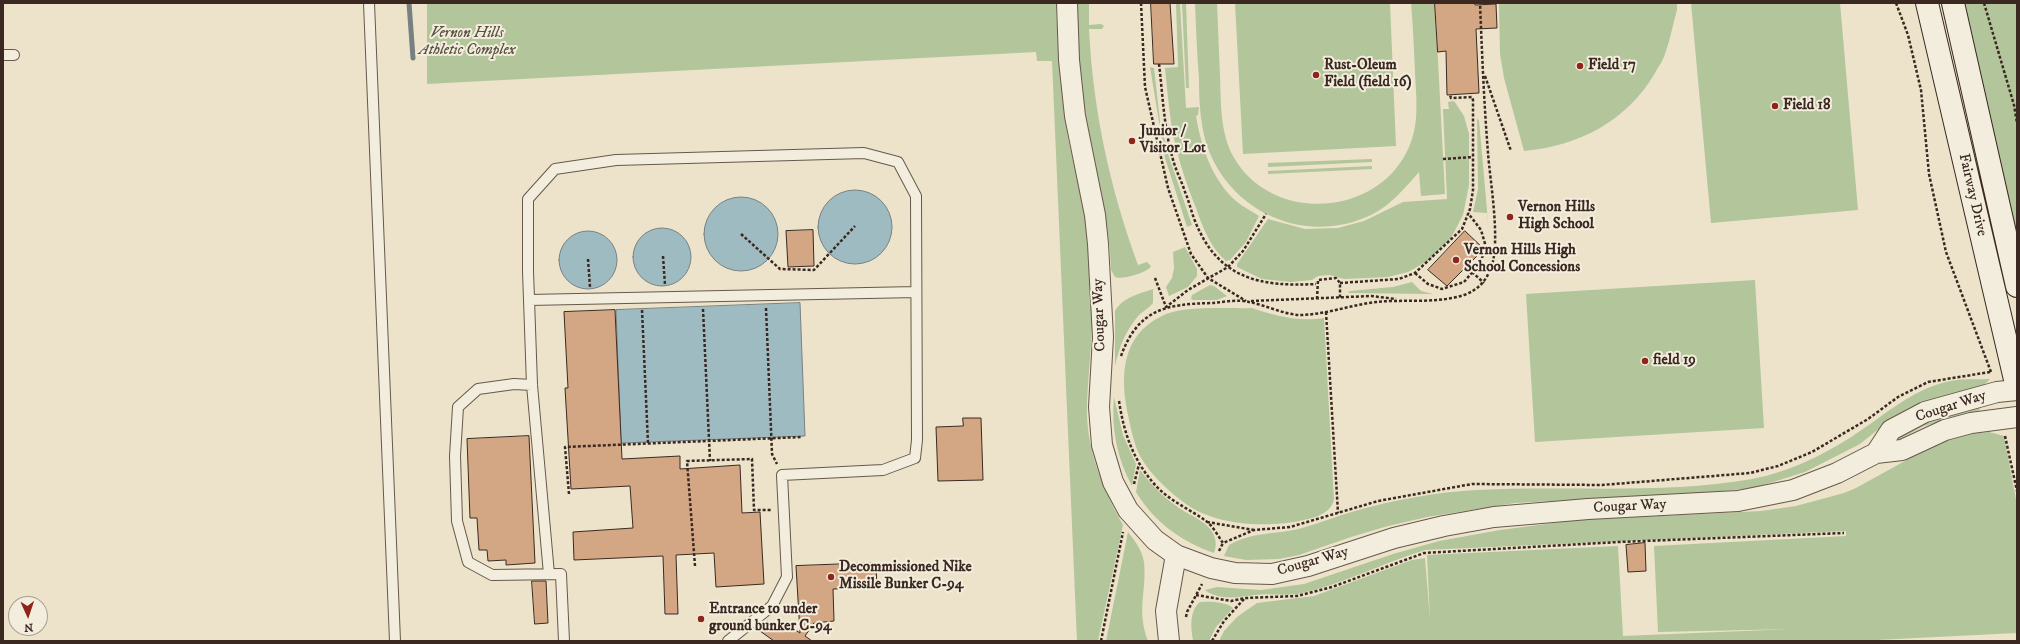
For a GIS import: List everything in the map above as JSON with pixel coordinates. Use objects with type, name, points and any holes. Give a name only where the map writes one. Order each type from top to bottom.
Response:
[{"type":"main road","name":"Fairway Drive","points":[[1927,3],[2010,390]]},
{"type":"main road","name":"Fairway Drive","points":[[1953,3],[2017,286]]},
{"type":"street","name":"Cougar Way","points":[[1067,3],[1069,60],[1075,116],[1095,215],[1098,244],[1103,337],[1099,407],[1102,445],[1113,482],[1128,510],[1154,540],[1176,555],[1211,568],[1235,573],[1272,574],[1308,566],[1394,538],[1444,526],[1494,518],[1588,509],[1738,501],[1786,492],[1837,472],[1876,453],[1902,450],[1945,430],[1971,423],[2010,418]]},
{"type":"street","name":"Cougar Way","points":[[1876,453],[1891,430],[1925,412],[2010,390]]},
{"type":"street","points":[[1169,641],[1166,611],[1176,555]]},
{"type":"lane","points":[[369,3],[395,641]]},
{"type":"lane","points":[[3,55],[14,55]]},
{"type":"lane","points":[[549,574],[532,385],[528,199],[555,169],[616,160],[864,153],[898,162],[916,196],[917,440],[915,458],[883,470],[782,475],[787,577],[772,606],[728,641]]},
{"type":"lane","points":[[529,300],[916,292]]},
{"type":"lane","points":[[532,385],[514,384],[478,389],[458,407],[455,456],[457,521],[468,562],[492,575],[561,574],[564,641]]},
{"type":"path","points":[[1142,3],[1145,87],[1154,132],[1168,188],[1191,254],[1208,278],[1229,292],[1247,301],[1298,315],[1326,312],[1373,303],[1402,300],[1445,299],[1465,295],[1484,283],[1492,266],[1495,244],[1483,73],[1480,3]]},
{"type":"path","points":[[1896,3],[1908,35],[1921,90],[1929,174],[1946,252],[1990,372],[2010,390]]},
{"type":"path","points":[[1984,3],[2014,104],[2017,124]]},
{"type":"path","points":[[1159,64],[1166,129],[1174,164],[1195,222],[1218,259],[1228,267],[1244,276],[1262,282],[1284,286],[1316,284]]},
{"type":"path","points":[[1483,73],[1511,151]]},
{"type":"path","points":[[1340,283],[1400,279],[1415,273],[1462,229],[1468,213],[1473,190],[1474,113],[1472,97],[1451,98],[1450,95]]},
{"type":"path","points":[[1443,160],[1473,157]]},
{"type":"path","points":[[1415,273],[1428,284],[1442,289],[1464,282],[1480,263],[1486,247],[1481,230],[1468,213]]},
{"type":"path","points":[[1120,362],[1130,335],[1147,316],[1166,307],[1188,290],[1228,267],[1243,251],[1266,214]]},
{"type":"path","points":[[741,234],[780,269],[814,270],[855,226]]},
{"type":"path","points":[[663,256],[665,297]]},
{"type":"path","points":[[588,259],[591,299]]},
{"type":"path","points":[[1472,272],[1484,283]]},
{"type":"path","points":[[1155,278],[1166,307]]},
{"type":"path","points":[[1317,299],[1316,284],[1318,280],[1328,278],[1336,278],[1340,283],[1340,298]]},
{"type":"path","points":[[766,295],[772,454],[782,475]]},
{"type":"path","points":[[702,296],[710,461]]},
{"type":"path","points":[[1166,307],[1190,303],[1371,296],[1402,300]]},
{"type":"path","points":[[641,298],[648,444]]},
{"type":"path","points":[[1326,312],[1338,513]]},
{"type":"path","points":[[1118,399],[1128,442],[1139,463],[1159,488],[1186,510],[1207,522],[1254,530],[1290,526],[1385,500],[1472,484],[1602,485],[1750,473],[1778,466],[1812,452],[1868,419],[1898,397],[1928,382],[1990,372]]},
{"type":"path","points":[[2010,418],[2006,438],[2017,491]]},
{"type":"path","points":[[569,494],[565,447],[802,437]]},
{"type":"path","points":[[695,566],[687,461],[752,460],[754,510],[784,509]]},
{"type":"path","points":[[1101,641],[1139,463]]},
{"type":"path","points":[[1207,522],[1223,543],[1254,530]]},
{"type":"path","points":[[1185,623],[1187,612],[1196,595],[1230,601],[1245,598],[1297,596],[1332,587],[1424,553],[1619,542],[1844,534]]},
{"type":"path","points":[[1212,641],[1224,621],[1245,598]]},
{"type":"green space","name":"Vernon Hills Athletic Complex","points":[[427,3],[1056,3],[1061,88],[1068,138],[1085,216],[1092,302],[1092,327],[1087,402],[1089,435],[1096,466],[1108,496],[1123,525],[1098,641],[1077,641],[1052,61],[1037,61],[1036,52],[427,84]]},
{"type":"green space","points":[[1077,3],[1089,3],[1089,25],[1101,24],[1104,26],[1102,29],[1089,29],[1094,90],[1104,149],[1119,207],[1138,265],[1147,262],[1151,266],[1145,271],[1123,278],[1115,277],[1111,270],[1108,234],[1085,113],[1081,82],[1078,50]]},
{"type":"green space","points":[[1176,3],[1180,3],[1186,108],[1199,107],[1198,115],[1196,116],[1201,139],[1209,162],[1220,183],[1236,201],[1259,216],[1246,242],[1230,260],[1226,261],[1220,256],[1211,243],[1201,223],[1182,169],[1172,129],[1165,68],[1178,67]]},
{"type":"green space","points":[[1182,3],[1186,3],[1189,88],[1186,88]]},
{"type":"green space","points":[[1195,3],[1217,3],[1223,127],[1233,156],[1251,179],[1274,194],[1300,202],[1328,203],[1355,197],[1379,185],[1399,165],[1412,139],[1416,123],[1411,3],[1435,3],[1445,194],[1421,196],[1419,172],[1388,204],[1373,214],[1339,225],[1314,227],[1290,223],[1267,214],[1246,201],[1229,184],[1215,163],[1205,139],[1200,109]]},
{"type":"green space","name":"Rust-Oleum Field (field 16)","points":[[1235,3],[1390,3],[1396,146],[1243,154]]},
{"type":"green space","name":"Field 17","points":[[1499,3],[1677,3],[1677,10],[1663,59],[1644,90],[1630,105],[1600,128],[1582,137],[1544,148],[1524,151],[1504,78],[1500,54]]},
{"type":"green space","name":"Field 18","points":[[1691,3],[1840,3],[1858,210],[1711,223]]},
{"type":"green space","points":[[1963,3],[2017,3],[2017,249]]},
{"type":"green space","points":[[1150,67],[1154,68],[1160,121],[1169,157],[1192,225],[1187,227],[1165,158]]},
{"type":"green space","points":[[1454,101],[1464,116],[1469,134],[1469,185],[1463,215],[1451,238],[1429,260],[1408,272],[1388,277],[1344,279],[1330,275],[1318,276],[1312,280],[1291,282],[1262,279],[1237,267],[1237,264],[1268,219],[1305,229],[1338,228],[1364,221],[1403,202],[1447,199],[1443,109],[1449,109],[1448,102]]},
{"type":"green space","points":[[1477,119],[1479,120],[1489,233],[1487,213],[1473,212],[1478,189]]},
{"type":"green space","points":[[1372,159],[1372,162],[1268,167],[1268,163]]},
{"type":"green space","points":[[1372,166],[1372,169],[1268,174],[1268,171]]},
{"type":"green space","points":[[1185,247],[1197,269],[1197,276],[1188,287],[1169,296],[1166,287],[1172,278],[1174,268],[1173,252]]},
{"type":"green space","name":"field 19","points":[[1755,280],[1764,428],[1535,442],[1526,294]]},
{"type":"green space","points":[[1412,282],[1421,291],[1433,294],[1348,293],[1350,291],[1393,287]]},
{"type":"green space","points":[[1210,285],[1214,286],[1227,296],[1217,300],[1191,299],[1192,295]]},
{"type":"green space","points":[[1153,289],[1153,303],[1139,315],[1130,327],[1121,345],[1115,366],[1115,311],[1122,302],[1127,299]]},
{"type":"green space","points":[[1206,308],[1252,308],[1288,318],[1324,318],[1334,500],[1328,510],[1312,518],[1281,524],[1252,524],[1224,520],[1198,511],[1173,494],[1154,476],[1140,456],[1134,441],[1125,401],[1124,372],[1131,346],[1138,334],[1148,324],[1162,316],[1181,310]]},
{"type":"green space","points":[[1990,379],[1983,386],[1880,428],[1860,444],[1805,472],[1754,488],[1704,493],[1515,503],[1427,517],[1388,526],[1299,555],[1279,559],[1246,560],[1224,556],[1229,545],[1247,537],[1302,528],[1370,507],[1431,495],[1477,490],[1683,487],[1718,484],[1766,476],[1793,467],[1833,448],[1900,403],[1922,391],[1952,381]]},
{"type":"green space","points":[[1114,397],[1123,435],[1136,464],[1132,486],[1122,465],[1116,443],[1113,420]]},
{"type":"green space","points":[[1979,405],[1980,410],[1924,426],[1896,441],[1895,437],[1922,422]]},
{"type":"green space","points":[[1989,432],[2004,436],[2017,505],[2017,633],[1856,641],[1219,641],[1224,631],[1237,617],[1257,603],[1314,596],[1412,560],[1425,558],[1430,619],[1427,555],[1618,546],[1623,636],[1792,629],[1658,632],[1654,546],[1846,536],[1846,531],[1425,550],[1346,580],[1298,594],[1260,594],[1243,597],[1223,597],[1216,596],[1205,590],[1217,587],[1261,590],[1304,584],[1393,554],[1439,541],[1500,530],[1577,520],[1761,511],[1796,506],[1844,493],[1856,488],[1923,451],[1950,439],[1967,434]]},
{"type":"green space","points":[[1140,470],[1165,498],[1208,526],[1216,541],[1214,553],[1180,537],[1151,513],[1136,492]]},
{"type":"green space","points":[[1128,532],[1136,542],[1144,562],[1145,573],[1142,610],[1148,641],[1106,641]]},
{"type":"green space","points":[[1200,602],[1222,603],[1233,608],[1216,627],[1209,641],[1193,640],[1191,625],[1192,615],[1196,606]]},
{"type":"water","points":[[848,190],[862,190],[876,196],[886,206],[892,220],[892,234],[886,248],[876,258],[862,264],[848,264],[834,258],[824,248],[818,234],[818,220],[824,206],[834,196]]},
{"type":"water","points":[[734,197],[748,197],[762,203],[772,213],[778,227],[778,241],[772,255],[762,265],[748,271],[734,271],[720,265],[710,255],[704,241],[704,227],[710,213],[720,203]]},
{"type":"water","points":[[662,228],[678,233],[686,241],[691,257],[686,273],[678,281],[662,286],[646,281],[638,273],[633,257],[638,241],[646,233]]},
{"type":"water","points":[[588,231],[604,236],[612,244],[617,260],[612,276],[604,284],[588,289],[572,284],[564,276],[559,260],[564,244],[572,236]]},
{"type":"water","points":[[800,303],[805,436],[621,443],[616,310]]},
{"type":"building","points":[[1151,3],[1170,3],[1174,64],[1154,64]]},
{"type":"building","points":[[1435,3],[1475,3],[1475,5],[1496,4],[1497,28],[1476,29],[1479,93],[1447,95],[1446,51],[1438,52]]},
{"type":"building","points":[[813,230],[814,266],[788,267],[786,231]]},
{"type":"building","name":"Vernon Hills High School Concessions","points":[[1465,231],[1484,249],[1447,286],[1428,270]]},
{"type":"building","points":[[615,310],[622,459],[680,456],[680,469],[740,465],[742,513],[760,512],[764,584],[716,587],[714,553],[676,555],[678,614],[665,614],[663,556],[574,560],[573,532],[633,528],[630,486],[571,489],[565,388],[568,388],[564,312]]},
{"type":"building","points":[[963,418],[981,418],[983,480],[938,481],[936,427],[963,426]]},
{"type":"building","points":[[529,436],[535,563],[506,565],[506,560],[488,561],[487,550],[479,550],[477,518],[470,518],[467,439]]},
{"type":"building","points":[[1645,543],[1646,571],[1628,572],[1626,545]]},
{"type":"building","points":[[876,563],[877,588],[833,589],[834,621],[814,623],[805,636],[812,641],[774,641],[760,631],[767,621],[774,625],[777,621],[787,627],[788,625],[800,633],[796,566]]},
{"type":"building","points":[[532,581],[546,581],[548,623],[535,624]]},
{"type":"waterway","points":[[409,3],[413,58]]},
{"type":"place","name":"Field 17","points":[[1580,66]]},
{"type":"place","name":"Rust-Oleum Field (field 16)","points":[[1316,75]]},
{"type":"place","name":"Field 18","points":[[1775,106]]},
{"type":"place","name":"Junior / Visitor Lot","points":[[1132,141]]},
{"type":"place","name":"Vernon Hills High School","points":[[1510,217]]},
{"type":"place","name":"Vernon Hills High School Concessions","points":[[1456,260]]},
{"type":"place","name":"field 19","points":[[1645,361]]},
{"type":"place","name":"Decommissioned Nike Missile Bunker C-94","points":[[831,577]]},
{"type":"place","name":"Entrance to under ground bunker C-94","points":[[701,619]]}]
